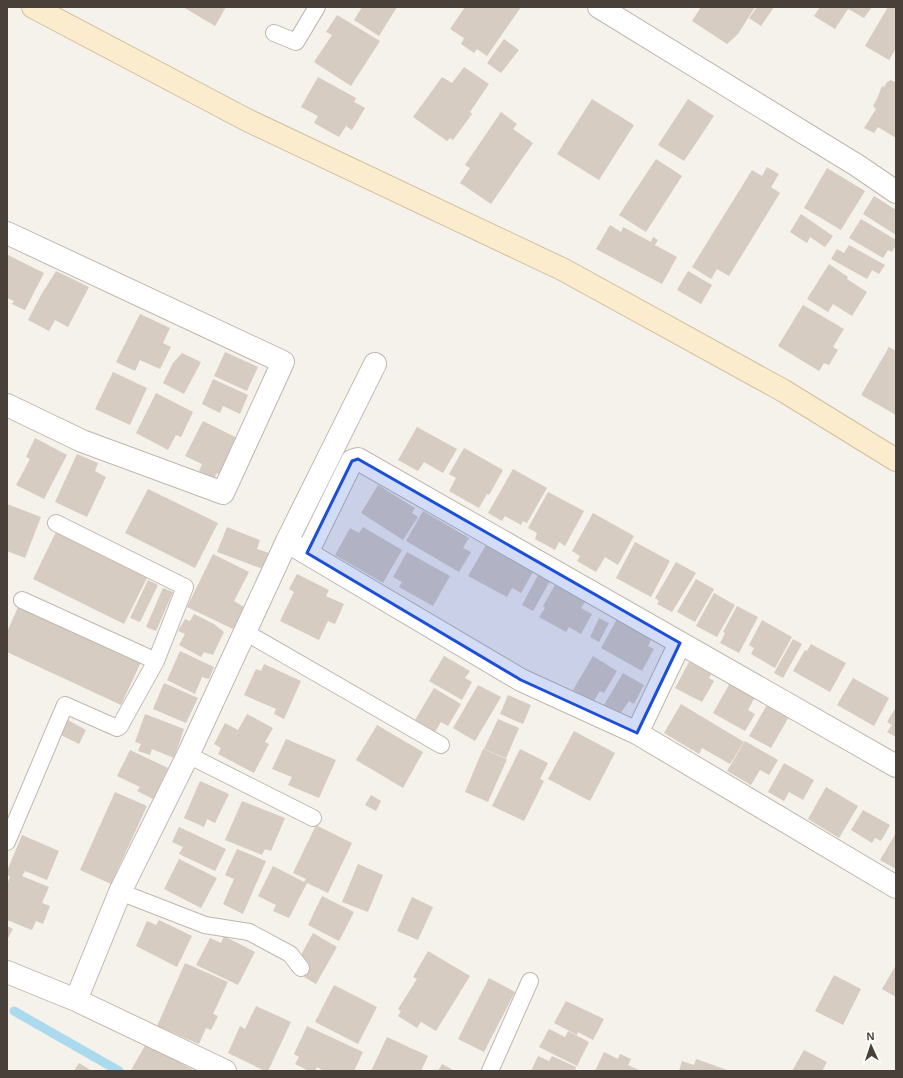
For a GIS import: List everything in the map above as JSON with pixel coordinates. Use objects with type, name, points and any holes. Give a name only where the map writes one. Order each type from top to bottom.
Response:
[{"type":"street","points":[[33,7],[247,120],[564,270],[784,391],[896,460]]},
{"type":"street","points":[[599,7],[858,166],[896,192]]},
{"type":"street","points":[[7,233],[283,362],[223,493],[82,441],[7,405]]},
{"type":"street","points":[[76,1000],[120,892],[188,755],[287,541],[375,364]]},
{"type":"street","points":[[306,552],[352,461],[358,459],[896,766]]},
{"type":"street","points":[[287,541],[521,680],[637,733],[896,887]]},
{"type":"street","points":[[637,733],[680,643]]},
{"type":"street","points":[[7,972],[76,1000],[225,1071]]},
{"type":"lane","points":[[274,33],[296,42],[317,7]]},
{"type":"lane","points":[[7,842],[65,705],[117,728],[120,726],[156,661],[185,587],[56,523]]},
{"type":"lane","points":[[22,600],[156,661]]},
{"type":"lane","points":[[245,632],[441,746]]},
{"type":"lane","points":[[188,755],[313,818]]},
{"type":"lane","points":[[120,892],[205,925],[249,932],[290,954],[301,968]]},
{"type":"lane","points":[[490,1071],[530,981]]},
{"type":"highlighted area","points":[[358,459],[680,643],[637,733],[521,680],[307,553],[352,461]]},
{"type":"building","points":[[183,7],[226,7],[215,26]]},
{"type":"building","points":[[362,7],[397,7],[379,36],[354,20]]},
{"type":"building","points":[[465,7],[521,7],[487,56],[477,49],[474,53],[461,44],[464,38],[450,29]]},
{"type":"building","points":[[701,7],[755,7],[738,34],[727,44],[692,21]]},
{"type":"building","points":[[757,7],[774,7],[761,26],[749,18]]},
{"type":"building","points":[[820,7],[872,7],[864,18],[848,9],[835,29],[814,16]]},
{"type":"building","points":[[888,7],[896,7],[896,51],[895,50],[889,60],[865,46]]},
{"type":"building","points":[[337,15],[380,41],[351,86],[314,62],[332,35],[326,32]]},
{"type":"building","points":[[504,39],[519,50],[501,73],[487,63]]},
{"type":"building","points":[[464,67],[489,84],[470,112],[472,114],[453,140],[450,138],[447,141],[413,117],[442,77],[452,83]]},
{"type":"building","points":[[318,77],[356,98],[354,102],[365,108],[352,130],[346,126],[339,137],[314,123],[318,116],[301,107]]},
{"type":"building","points":[[891,80],[896,83],[896,138],[878,127],[874,133],[864,128],[876,109],[873,106],[882,86],[884,87],[887,82]]},
{"type":"building","points":[[592,99],[634,125],[599,180],[557,154]]},
{"type":"building","points":[[688,99],[714,116],[684,161],[658,145]]},
{"type":"building","points":[[501,112],[517,124],[513,129],[533,143],[491,204],[460,183],[470,168],[465,165]]},
{"type":"building","points":[[656,159],[682,176],[646,232],[619,215]]},
{"type":"building","points":[[767,167],[779,174],[771,187],[780,193],[729,276],[717,269],[711,279],[692,267],[752,170],[762,176]]},
{"type":"building","points":[[827,168],[865,191],[841,230],[804,208]]},
{"type":"building","points":[[874,196],[896,210],[896,235],[863,214]]},
{"type":"building","points":[[801,214],[833,236],[825,247],[810,237],[807,243],[790,232]]},
{"type":"building","points":[[861,219],[896,240],[896,245],[892,252],[888,250],[883,258],[849,238]]},
{"type":"building","points":[[610,225],[621,232],[623,227],[651,242],[653,237],[658,240],[655,245],[677,257],[662,284],[596,249]]},
{"type":"building","points":[[849,245],[885,265],[879,274],[872,270],[867,279],[831,259],[837,249],[844,253]]},
{"type":"building","points":[[8,255],[44,273],[25,310],[12,304],[14,301],[7,298]]},
{"type":"building","points":[[829,264],[848,277],[847,279],[867,292],[852,316],[833,304],[828,312],[807,299]]},
{"type":"building","points":[[56,271],[89,287],[68,327],[55,320],[49,331],[28,320]]},
{"type":"building","points":[[688,271],[712,285],[701,304],[677,290]]},
{"type":"building","points":[[803,305],[844,329],[833,347],[838,350],[829,365],[824,363],[819,371],[778,346]]},
{"type":"building","points":[[140,314],[170,328],[163,343],[171,347],[160,369],[140,360],[135,371],[116,362]]},
{"type":"building","points":[[889,347],[896,351],[896,415],[861,395]]},
{"type":"building","points":[[225,352],[258,367],[247,391],[214,376]]},
{"type":"building","points":[[182,353],[201,362],[184,394],[163,383],[173,363]]},
{"type":"building","points":[[113,372],[147,388],[130,425],[95,409]]},
{"type":"building","points":[[213,379],[248,395],[240,414],[223,406],[220,413],[202,404]]},
{"type":"building","points":[[156,393],[193,412],[181,437],[176,435],[168,450],[136,433]]},
{"type":"building","points":[[203,421],[239,439],[221,475],[217,473],[214,479],[199,471],[202,464],[185,456]]},
{"type":"building","points":[[417,427],[457,449],[443,473],[424,462],[418,471],[398,460]]},
{"type":"building","points":[[35,438],[67,455],[44,499],[16,485],[30,459],[26,457]]},
{"type":"building","points":[[464,448],[503,470],[489,495],[487,494],[479,508],[449,491],[456,478],[449,474]]},
{"type":"building","points":[[77,454],[98,463],[95,471],[106,477],[87,517],[55,502]]},
{"type":"building","points":[[513,469],[547,488],[527,523],[523,521],[521,525],[505,516],[502,521],[488,513]]},
{"type":"building","points":[[378,485],[415,508],[412,513],[418,517],[403,540],[361,513]]},
{"type":"building","points":[[148,489],[218,523],[195,568],[125,533]]},
{"type":"building","points":[[548,492],[584,511],[565,546],[559,542],[555,550],[535,539],[537,533],[528,528]]},
{"type":"building","points":[[7,504],[41,517],[25,558],[7,551]]},
{"type":"building","points":[[423,511],[469,538],[463,548],[471,552],[459,572],[406,541]]},
{"type":"building","points":[[593,513],[634,536],[618,565],[605,557],[596,572],[577,561],[580,556],[572,551]]},
{"type":"building","points":[[227,527],[260,540],[257,549],[269,553],[263,569],[217,552]]},
{"type":"building","points":[[363,527],[402,550],[383,583],[335,555],[350,528],[359,533]]},
{"type":"building","points":[[56,532],[148,576],[124,624],[33,579]]},
{"type":"building","points":[[635,542],[670,561],[651,597],[616,578]]},
{"type":"building","points":[[486,545],[533,572],[521,593],[512,588],[507,597],[468,576]]},
{"type":"building","points":[[407,552],[450,576],[433,606],[399,587],[402,582],[393,577]]},
{"type":"building","points":[[213,554],[249,572],[234,601],[244,607],[233,629],[187,607]]},
{"type":"building","points":[[676,562],[696,573],[672,612],[657,604],[659,601],[655,598]]},
{"type":"building","points":[[297,574],[329,590],[326,596],[344,604],[335,624],[328,621],[319,640],[280,621],[294,592],[289,589]]},
{"type":"building","points":[[538,575],[550,581],[533,611],[522,605]]},
{"type":"building","points":[[696,579],[714,589],[695,622],[677,612]]},
{"type":"building","points":[[148,580],[158,585],[140,622],[130,618]]},
{"type":"building","points":[[555,585],[585,602],[581,608],[592,614],[581,634],[569,627],[566,632],[539,617],[545,608],[543,606]]},
{"type":"building","points":[[163,588],[173,592],[156,631],[146,627]]},
{"type":"building","points":[[714,593],[735,605],[717,637],[696,626]]},
{"type":"building","points":[[19,605],[141,662],[121,705],[7,652],[7,632]]},
{"type":"building","points":[[737,606],[758,617],[739,653],[720,643],[725,633],[723,632]]},
{"type":"building","points":[[194,614],[214,624],[224,632],[213,655],[204,652],[201,657],[179,645],[185,634],[178,631],[185,619],[190,621]]},
{"type":"building","points":[[599,618],[609,623],[599,642],[590,637]]},
{"type":"building","points":[[617,619],[652,638],[648,646],[654,649],[642,671],[601,648]]},
{"type":"building","points":[[762,620],[792,637],[775,668],[751,654],[754,648],[749,645]]},
{"type":"building","points":[[793,639],[802,644],[783,678],[774,673]]},
{"type":"building","points":[[811,644],[846,663],[830,692],[793,671],[805,650],[807,651]]},
{"type":"building","points":[[180,651],[214,667],[209,679],[202,677],[195,694],[167,680]]},
{"type":"building","points":[[444,656],[470,671],[465,678],[472,682],[462,700],[429,681]]},
{"type":"building","points":[[593,656],[617,671],[604,693],[600,691],[593,702],[573,690]]},
{"type":"building","points":[[689,662],[711,674],[709,678],[714,681],[702,702],[675,688]]},
{"type":"building","points":[[264,664],[301,681],[284,719],[274,714],[276,709],[244,695],[256,669],[261,671]]},
{"type":"building","points":[[623,673],[644,685],[634,704],[629,701],[620,714],[604,705]]},
{"type":"building","points":[[853,678],[889,698],[874,726],[837,705]]},
{"type":"building","points":[[731,681],[756,695],[748,710],[755,714],[745,731],[713,713]]},
{"type":"building","points":[[164,683],[198,698],[186,723],[153,709]]},
{"type":"building","points":[[478,685],[501,697],[475,741],[453,728]]},
{"type":"building","points":[[434,688],[461,704],[448,726],[441,722],[435,732],[415,720]]},
{"type":"building","points":[[508,695],[531,705],[523,724],[500,714]]},
{"type":"building","points":[[768,703],[790,715],[771,748],[749,736]]},
{"type":"building","points":[[681,704],[744,742],[730,764],[702,748],[699,754],[664,733]]},
{"type":"building","points":[[896,707],[896,737],[887,732],[892,725],[887,722]]},
{"type":"building","points":[[145,714],[184,729],[174,758],[152,749],[150,755],[138,751],[141,744],[135,742]]},
{"type":"building","points":[[247,714],[273,728],[265,742],[269,744],[254,773],[218,754],[221,748],[214,744],[225,723],[238,730]]},
{"type":"building","points":[[498,719],[519,728],[506,758],[484,749]]},
{"type":"building","points":[[68,720],[86,730],[79,744],[61,735]]},
{"type":"building","points":[[377,725],[423,752],[403,788],[356,760]]},
{"type":"building","points":[[574,731],[615,753],[590,801],[548,779]]},
{"type":"building","points":[[286,739],[336,760],[319,798],[288,785],[292,777],[272,769]]},
{"type":"building","points":[[745,741],[778,760],[769,775],[760,770],[751,785],[727,771]]},
{"type":"building","points":[[483,749],[507,759],[488,802],[465,792]]},
{"type":"building","points":[[520,749],[548,763],[540,779],[544,781],[524,821],[492,806]]},
{"type":"building","points":[[130,750],[168,768],[158,789],[160,790],[155,800],[137,791],[140,787],[117,776]]},
{"type":"building","points":[[784,763],[814,780],[803,800],[789,792],[784,801],[768,792]]},
{"type":"building","points":[[200,781],[229,794],[215,823],[207,819],[204,827],[184,818]]},
{"type":"building","points":[[826,787],[858,806],[839,838],[808,819]]},
{"type":"building","points":[[115,792],[147,806],[111,884],[80,870]]},
{"type":"building","points":[[371,795],[381,801],[376,811],[365,805]]},
{"type":"building","points":[[242,801],[285,818],[271,851],[265,849],[262,855],[225,840]]},
{"type":"building","points":[[863,810],[890,825],[881,841],[875,838],[872,843],[851,830]]},
{"type":"building","points":[[316,825],[352,843],[328,893],[307,883],[289,918],[273,911],[276,905],[258,896],[273,866],[304,882],[306,879],[293,873]]},
{"type":"building","points":[[179,827],[226,849],[215,871],[179,854],[183,847],[172,842]]},
{"type":"building","points":[[896,833],[896,869],[880,860]]},
{"type":"building","points":[[22,835],[59,851],[47,880],[25,871],[22,876],[49,887],[42,903],[50,906],[43,924],[36,921],[32,930],[7,920],[7,885],[10,876],[7,875],[7,871]]},
{"type":"building","points":[[237,849],[266,861],[243,914],[223,904],[234,879],[225,875]]},
{"type":"building","points":[[179,859],[217,878],[201,908],[164,889]]},
{"type":"building","points":[[358,864],[383,875],[368,912],[342,902]]},
{"type":"building","points":[[322,896],[354,912],[339,941],[308,925]]},
{"type":"building","points":[[412,897],[433,907],[418,940],[397,931]]},
{"type":"building","points":[[159,920],[192,936],[177,967],[136,946],[147,921],[156,925]]},
{"type":"building","points":[[7,926],[13,929],[7,940]]},
{"type":"building","points":[[313,933],[337,947],[316,984],[304,977],[309,968],[297,962]]},
{"type":"building","points":[[224,936],[255,952],[238,985],[196,965],[210,938],[221,943]]},
{"type":"building","points":[[428,951],[470,976],[436,1031],[421,1022],[417,1028],[398,1016],[401,1011],[398,1009],[417,979],[413,977]]},
{"type":"building","points":[[185,963],[228,982],[213,1014],[218,1016],[211,1030],[206,1028],[199,1044],[157,1026]]},
{"type":"building","points":[[896,965],[896,997],[882,989]]},
{"type":"building","points":[[834,975],[861,989],[843,1025],[815,1011]]},
{"type":"building","points":[[489,978],[515,992],[484,1052],[458,1039]]},
{"type":"building","points":[[334,985],[377,1007],[358,1044],[315,1022]]},
{"type":"building","points":[[566,1001],[604,1019],[593,1040],[578,1032],[577,1035],[554,1023]]},
{"type":"building","points":[[256,1006],[291,1022],[268,1071],[265,1071],[228,1053],[240,1026],[245,1029]]},
{"type":"building","points":[[307,1026],[363,1052],[354,1071],[324,1071],[317,1067],[315,1071],[309,1071],[295,1064],[299,1057],[294,1054]]},
{"type":"building","points":[[549,1029],[565,1037],[568,1031],[589,1042],[577,1066],[539,1047]]},
{"type":"building","points":[[387,1037],[428,1056],[421,1071],[371,1071]]},
{"type":"building","points":[[146,1044],[195,1071],[131,1070]]},
{"type":"building","points":[[804,1050],[827,1062],[822,1071],[792,1071]]},
{"type":"building","points":[[604,1052],[618,1059],[620,1054],[631,1059],[628,1065],[641,1071],[595,1071]]},
{"type":"building","points":[[538,1056],[549,1061],[552,1056],[576,1067],[575,1071],[531,1071]]},
{"type":"building","points":[[696,1059],[730,1071],[679,1071],[682,1061],[694,1065]]},
{"type":"building","points":[[79,1063],[92,1071],[74,1071]]},
{"type":"building","points":[[442,1064],[455,1071],[438,1071]]},
{"type":"waterway","points":[[14,1011],[119,1071]]}]
